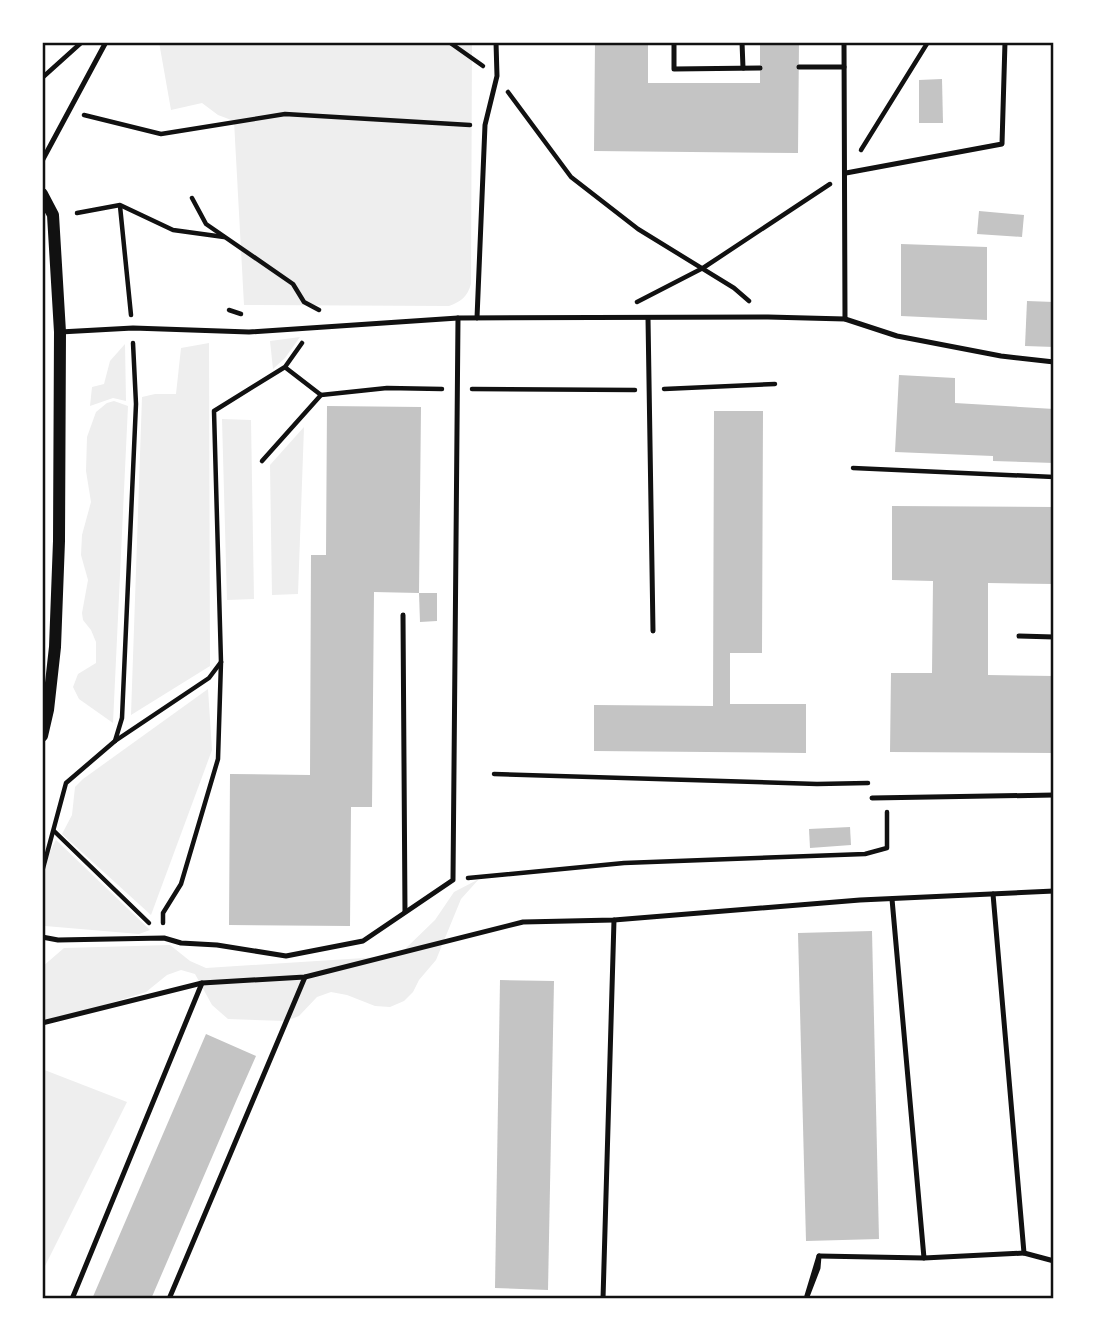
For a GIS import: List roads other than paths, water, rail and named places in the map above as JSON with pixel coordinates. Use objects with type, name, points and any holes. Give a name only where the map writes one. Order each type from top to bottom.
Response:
[{"type":"street","points":[[42,194],[53,215],[60,332],[59,541],[55,647],[48,710],[42,736]]},
{"type":"lane","points":[[42,161],[106,42]]},
{"type":"lane","points":[[477,318],[485,125],[497,76],[496,42]]},
{"type":"lane","points":[[674,42],[674,68],[760,68]]},
{"type":"lane","points":[[742,42],[743,68]]},
{"type":"lane","points":[[844,42],[845,319]]},
{"type":"lane","points":[[846,173],[1002,144],[1005,42]]},
{"type":"lane","points":[[799,68],[844,67]]},
{"type":"lane","points":[[42,937],[58,940],[164,938],[181,943],[217,945],[286,956],[363,941],[453,880],[458,318]]},
{"type":"lane","points":[[60,332],[133,328],[249,332],[458,318],[845,319],[897,336],[1001,356],[1054,362]]},
{"type":"lane","points":[[648,318],[653,631]]},
{"type":"lane","points":[[403,615],[405,912]]},
{"type":"lane","points":[[1019,636],[1054,637]]},
{"type":"lane","points":[[872,798],[1054,794]]},
{"type":"lane","points":[[42,1023],[202,983],[305,977],[523,922],[614,919],[892,899],[1054,891]]},
{"type":"lane","points":[[993,894],[1024,1253]]},
{"type":"lane","points":[[892,899],[924,1258]]},
{"type":"lane","points":[[603,1299],[614,919]]},
{"type":"lane","points":[[169,1299],[305,977]]},
{"type":"lane","points":[[72,1299],[202,983]]},
{"type":"lane","points":[[819,1256],[924,1258],[1024,1253],[1054,1261]]},
{"type":"lane","points":[[819,1256],[818,1268],[806,1299],[813,1278],[819,1256]]}]
